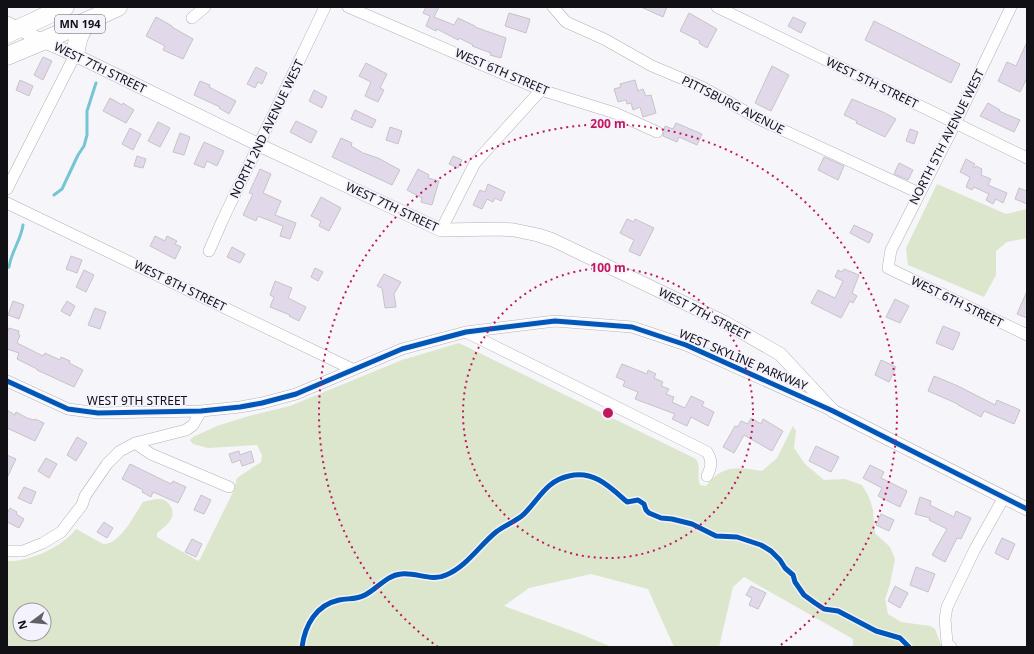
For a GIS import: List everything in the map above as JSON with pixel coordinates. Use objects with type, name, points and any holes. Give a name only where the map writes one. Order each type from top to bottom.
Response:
[{"type":"highway","name":"MN 194","points":[[11,28],[65,7]]},
{"type":"highway","points":[[75,55],[80,32],[84,26],[103,14],[127,7]]},
{"type":"highway","name":"MN 194","points":[[7,56],[103,14]]},
{"type":"street","points":[[192,18],[205,7]]},
{"type":"street","name":"NORTH 2ND AVENUE WEST","points":[[209,252],[223,219],[325,7]]},
{"type":"street","name":"WEST 6TH STREET","points":[[348,7],[541,90],[615,113],[657,132]]},
{"type":"street","name":"PITTSBURG AVENUE","points":[[553,7],[566,22],[604,40],[652,66],[702,87],[759,119],[919,193]]},
{"type":"street","name":"WEST 5TH STREET","points":[[717,7],[1027,158]]},
{"type":"street","name":"NORTH 5TH AVENUE WEST","points":[[888,268],[891,250],[955,124],[1010,7]]},
{"type":"street","name":"WEST 7TH STREET","points":[[11,28],[75,55],[259,145],[441,230],[514,230],[538,235],[552,240],[724,322],[780,354],[833,411]]},
{"type":"street","points":[[7,189],[75,55]]},
{"type":"street","points":[[441,230],[475,163],[541,90]]},
{"type":"street","name":"WEST 8TH STREET","points":[[7,202],[352,369]]},
{"type":"street","name":"WEST 6TH STREET","points":[[888,268],[1027,335]]},
{"type":"street","name":"WEST SKYLINE PARKWAY","points":[[201,411],[240,407],[296,394],[402,349],[466,332],[555,321],[632,327],[686,345],[833,411],[1027,509]]},
{"type":"street","points":[[466,332],[707,452],[710,456],[711,463],[707,476]]},
{"type":"street","name":"WEST 9TH STREET","points":[[7,381],[68,409],[98,413],[201,411]]},
{"type":"street","points":[[7,551],[23,551],[43,543],[61,532],[82,505],[86,496],[107,464],[120,451],[135,443],[186,430],[193,424],[201,411]]},
{"type":"street","points":[[135,443],[151,454],[229,487]]},
{"type":"street","points":[[949,645],[945,619],[947,607],[975,550],[1004,497]]},
{"type":"green space","points":[[937,184],[1006,214],[1027,209],[1027,238],[1007,242],[996,251],[996,275],[984,297],[908,265],[906,248]]},
{"type":"green space","points":[[459,343],[696,459],[699,466],[700,485],[706,486],[718,474],[731,469],[738,468],[762,471],[777,458],[793,426],[796,431],[794,448],[805,464],[824,480],[845,479],[862,485],[869,497],[873,510],[875,533],[890,547],[895,559],[890,584],[885,599],[888,614],[901,622],[930,626],[935,629],[942,647],[853,647],[853,639],[744,577],[733,587],[719,647],[674,647],[648,589],[591,574],[529,588],[504,606],[612,647],[7,647],[7,561],[26,559],[45,552],[63,542],[76,529],[103,544],[109,543],[121,535],[143,502],[162,499],[170,505],[173,514],[166,526],[157,533],[157,537],[198,561],[233,492],[237,478],[261,462],[262,455],[257,445],[208,448],[193,444],[190,440],[193,437],[217,426],[290,406],[402,360]]},
{"type":"building","points":[[426,7],[439,7],[434,17],[454,25],[458,18],[475,27],[506,38],[501,58],[490,55],[491,53],[472,46],[473,45],[459,38],[458,40],[437,29],[436,31],[426,26],[430,16],[423,13]]},
{"type":"building","points":[[641,7],[667,7],[663,17]]},
{"type":"building","points":[[509,13],[530,19],[526,33],[505,26]]},
{"type":"building","points":[[689,13],[717,29],[707,48],[699,43],[700,41],[680,31]]},
{"type":"building","points":[[156,17],[193,39],[183,59],[163,50],[165,46],[146,36]]},
{"type":"building","points":[[793,17],[806,23],[801,33],[788,26]]},
{"type":"building","points":[[874,21],[960,64],[951,83],[865,40]]},
{"type":"building","points":[[1027,42],[1027,78],[1020,92],[998,81],[1007,62],[1016,66]]},
{"type":"building","points":[[43,57],[52,61],[43,80],[34,75]]},
{"type":"building","points":[[366,63],[387,74],[380,88],[384,90],[378,102],[365,96],[371,82],[359,76]]},
{"type":"building","points":[[772,66],[789,75],[771,111],[755,103]]},
{"type":"building","points":[[256,67],[267,73],[262,84],[258,82],[255,88],[247,84]]},
{"type":"building","points":[[20,80],[33,86],[29,96],[16,90]]},
{"type":"building","points":[[635,80],[638,91],[643,89],[646,96],[651,95],[656,113],[643,117],[640,107],[633,110],[631,103],[627,104],[626,100],[618,102],[614,89],[621,87],[620,84]]},
{"type":"building","points":[[200,81],[210,85],[209,87],[236,101],[229,114],[219,108],[220,107],[194,95]]},
{"type":"building","points":[[314,90],[327,97],[322,108],[309,101]]},
{"type":"building","points":[[110,98],[122,105],[123,103],[134,110],[126,123],[103,111]]},
{"type":"building","points":[[852,99],[896,119],[885,137],[856,123],[857,121],[844,115]]},
{"type":"building","points":[[988,103],[1000,110],[999,111],[1020,120],[1014,132],[980,116]]},
{"type":"building","points":[[355,110],[376,120],[372,128],[351,119]]},
{"type":"building","points":[[296,121],[317,131],[311,143],[290,132]]},
{"type":"building","points":[[158,122],[170,128],[160,147],[148,141]]},
{"type":"building","points":[[676,123],[702,134],[697,145],[679,137],[677,142],[663,136],[665,126],[673,129]]},
{"type":"building","points":[[390,127],[402,131],[398,144],[386,140]]},
{"type":"building","points":[[130,128],[141,134],[133,150],[122,144]]},
{"type":"building","points":[[910,129],[918,132],[914,144],[906,141]]},
{"type":"building","points":[[180,133],[190,137],[184,155],[173,152]]},
{"type":"building","points":[[341,138],[352,143],[351,146],[363,153],[378,158],[400,170],[392,185],[332,157]]},
{"type":"building","points":[[204,142],[224,151],[217,166],[207,161],[204,168],[194,164]]},
{"type":"building","points":[[137,156],[146,159],[143,168],[134,166]]},
{"type":"building","points":[[453,156],[462,160],[458,168],[449,164]]},
{"type":"building","points":[[824,157],[844,166],[838,180],[818,170]]},
{"type":"building","points":[[966,159],[975,164],[973,167],[975,168],[976,166],[982,169],[981,175],[991,179],[988,185],[1007,193],[1003,203],[996,199],[993,204],[986,200],[989,194],[974,187],[972,190],[966,187],[970,177],[960,172]]},
{"type":"building","points":[[899,163],[913,170],[908,180],[894,174]]},
{"type":"building","points":[[260,169],[271,174],[263,193],[281,201],[275,215],[296,223],[290,239],[280,236],[283,226],[258,216],[256,221],[243,215],[253,194],[249,193]]},
{"type":"building","points":[[418,169],[429,175],[428,178],[439,181],[432,205],[421,202],[422,198],[407,190]]},
{"type":"building","points":[[488,184],[505,192],[501,201],[495,198],[493,202],[487,199],[482,209],[473,205],[480,190],[485,192]]},
{"type":"building","points":[[1019,188],[1027,191],[1027,204],[1015,199]]},
{"type":"building","points":[[321,197],[341,208],[329,231],[319,226],[321,221],[311,216]]},
{"type":"building","points":[[627,219],[634,222],[635,219],[654,228],[640,256],[629,251],[634,240],[620,233]]},
{"type":"building","points":[[854,225],[873,234],[869,243],[850,233]]},
{"type":"building","points":[[155,236],[165,241],[167,236],[177,241],[175,244],[181,247],[175,259],[150,246]]},
{"type":"building","points":[[232,247],[245,254],[240,263],[227,257]]},
{"type":"building","points":[[71,256],[82,260],[77,273],[66,269]]},
{"type":"building","points":[[315,268],[323,272],[318,281],[311,277]]},
{"type":"building","points":[[844,269],[859,275],[852,293],[857,296],[853,303],[850,301],[841,318],[811,303],[818,290],[835,298],[843,281],[835,277],[838,270],[842,272]]},
{"type":"building","points":[[84,270],[94,275],[86,292],[76,287]]},
{"type":"building","points":[[384,274],[401,282],[394,294],[396,307],[385,308],[382,288],[377,286]]},
{"type":"building","points":[[275,281],[292,288],[288,298],[306,307],[299,321],[289,316],[290,315],[270,307],[274,297],[270,295]]},
{"type":"building","points":[[1027,291],[1027,318],[1017,314]]},
{"type":"building","points":[[895,299],[909,306],[900,323],[886,317]]},
{"type":"building","points":[[13,301],[24,305],[19,319],[8,315]]},
{"type":"building","points":[[67,301],[75,306],[70,316],[61,311]]},
{"type":"building","points":[[95,308],[106,312],[100,329],[88,325]]},
{"type":"building","points":[[943,326],[960,333],[953,350],[936,343]]},
{"type":"building","points":[[9,328],[19,331],[18,334],[20,335],[17,343],[43,356],[45,353],[60,360],[61,357],[83,370],[74,387],[17,359],[19,353],[7,349],[7,333]]},
{"type":"building","points":[[881,360],[896,367],[889,382],[875,375]]},
{"type":"building","points":[[622,364],[647,374],[648,370],[656,374],[654,378],[663,382],[661,386],[669,389],[666,394],[674,397],[672,402],[685,408],[691,396],[704,402],[702,406],[714,412],[708,426],[691,417],[687,426],[672,419],[675,414],[635,399],[638,392],[623,386],[625,381],[616,377]]},
{"type":"building","points":[[934,376],[958,386],[995,405],[997,400],[1020,410],[1014,424],[984,411],[981,417],[958,404],[928,391]]},
{"type":"building","points":[[7,410],[15,415],[16,412],[27,418],[35,419],[44,423],[35,441],[7,428]]},
{"type":"building","points":[[751,418],[761,424],[763,419],[783,431],[772,451],[744,435],[734,453],[723,447],[735,426],[738,427],[741,421],[748,424]]},
{"type":"building","points":[[77,437],[87,443],[76,461],[67,455]]},
{"type":"building","points":[[816,446],[839,457],[831,472],[809,461]]},
{"type":"building","points":[[239,451],[240,455],[251,451],[254,462],[242,466],[240,460],[232,463],[229,454]]},
{"type":"building","points":[[7,455],[16,459],[7,478]]},
{"type":"building","points":[[46,458],[57,464],[49,478],[38,471]]},
{"type":"building","points":[[130,464],[171,484],[173,481],[186,487],[178,503],[153,492],[151,497],[142,492],[143,490],[122,479]]},
{"type":"building","points":[[870,465],[884,472],[881,478],[907,491],[900,507],[878,496],[882,488],[863,478]]},
{"type":"building","points":[[24,487],[36,492],[31,504],[18,498]]},
{"type":"building","points":[[201,495],[211,500],[204,514],[194,510]]},
{"type":"building","points":[[920,497],[931,501],[930,505],[954,517],[956,511],[971,518],[961,539],[957,538],[945,562],[932,555],[947,529],[929,520],[930,518],[915,514]]},
{"type":"building","points":[[10,508],[24,519],[19,528],[7,522],[7,514]]},
{"type":"building","points":[[881,514],[894,520],[889,531],[876,525]]},
{"type":"building","points":[[104,522],[113,528],[107,538],[97,532]]},
{"type":"building","points":[[1002,538],[1015,544],[1008,560],[995,553]]},
{"type":"building","points":[[192,539],[202,544],[196,557],[185,552]]},
{"type":"building","points":[[916,567],[935,574],[928,592],[910,585]]},
{"type":"building","points":[[751,586],[766,593],[758,609],[749,605],[752,598],[746,595]]},
{"type":"building","points":[[895,586],[908,593],[900,608],[888,601]]},
{"type":"waterway","points":[[54,195],[62,189],[78,155],[84,146],[87,135],[87,111],[96,83]]},
{"type":"waterway","points":[[7,268],[9,267],[23,225]]},
{"type":"cycle path","points":[[7,381],[68,409],[98,413],[201,411],[240,407],[296,394],[402,349],[466,332],[555,321],[632,327],[686,345],[833,411],[1027,509]]},
{"type":"cycle path","points":[[302,647],[309,624],[313,617],[324,606],[339,600],[362,597],[396,575],[412,574],[435,578],[446,575],[460,567],[496,532],[524,514],[549,486],[561,478],[578,475],[586,475],[601,481],[627,502],[638,500],[644,504],[649,513],[661,518],[692,524],[716,536],[737,537],[761,545],[771,551],[780,560],[785,568],[793,575],[795,582],[804,595],[815,603],[824,609],[838,611],[876,631],[900,638],[909,647]]}]
